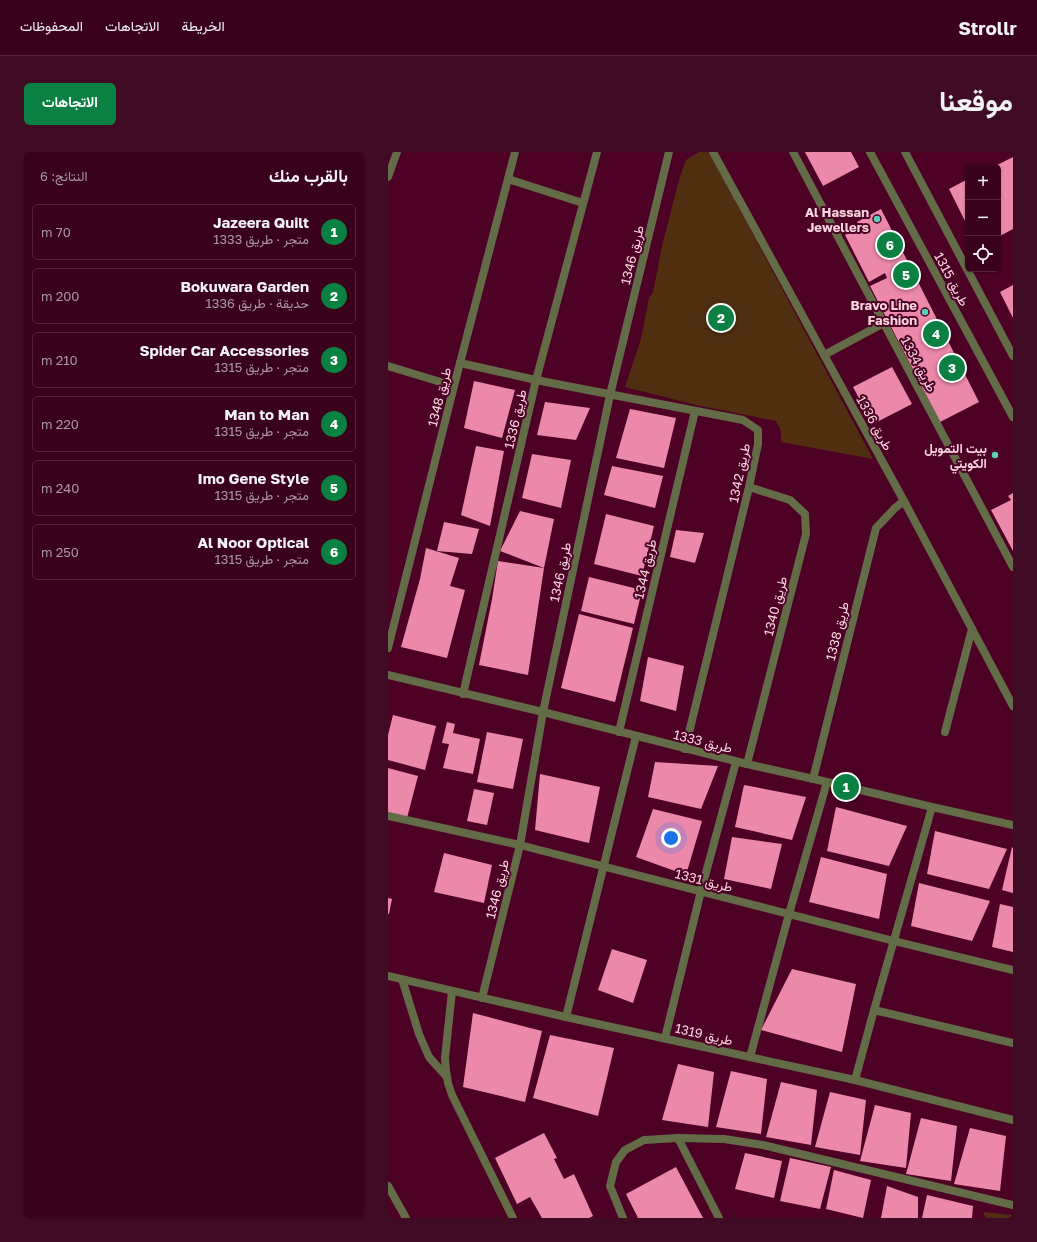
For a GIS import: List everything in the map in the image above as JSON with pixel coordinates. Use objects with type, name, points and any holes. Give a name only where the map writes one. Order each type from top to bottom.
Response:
[{"type":"street","points":[[388,177],[397,152]]},
{"type":"street","name":"طريق 1348","points":[[388,648],[515,152]]},
{"type":"street","name":"طريق 1336","points":[[463,694],[536,380],[597,152]]},
{"type":"street","name":"طريق 1346","points":[[482,998],[520,845],[543,712],[610,395],[669,152]]},
{"type":"street","name":"طريق 1336","points":[[712,152],[904,501],[1013,706]]},
{"type":"street","name":"طريق 1334","points":[[793,152],[1013,567]]},
{"type":"street","name":"طريق 1315","points":[[870,152],[1013,417]]},
{"type":"street","name":"طريق 1315","points":[[905,152],[1013,356]]},
{"type":"street","points":[[508,179],[583,203]]},
{"type":"street","points":[[824,355],[884,323]]},
{"type":"street","name":"طريق 1342","points":[[460,363],[610,395],[743,420],[758,430],[758,444],[749,487],[685,749]]},
{"type":"street","points":[[388,366],[454,386]]},
{"type":"street","name":"طريق 1344","points":[[619,732],[695,411]]},
{"type":"street","name":"طريق 1340","points":[[748,764],[806,534],[804,514],[790,500],[749,487]]},
{"type":"street","name":"طريق 1338","points":[[813,779],[876,528],[895,508],[904,501]]},
{"type":"street","points":[[945,732],[972,629]]},
{"type":"street","name":"طريق 1333","points":[[388,675],[543,712],[736,762],[1013,825]]},
{"type":"street","points":[[566,1017],[636,736]]},
{"type":"street","points":[[665,1038],[701,891],[736,762]]},
{"type":"street","points":[[750,1057],[788,914],[827,782]]},
{"type":"street","points":[[855,1080],[932,807]]},
{"type":"street","name":"طريق 1331","points":[[388,816],[520,845],[1013,970]]},
{"type":"street","name":"طريق 1319","points":[[388,976],[566,1017],[855,1080],[1013,1120]]},
{"type":"street","points":[[402,979],[419,1034],[429,1057],[447,1077]]},
{"type":"street","points":[[452,991],[445,1058],[447,1077],[452,1095],[513,1218]]},
{"type":"street","points":[[874,1010],[1013,1043]]},
{"type":"street","points":[[678,1138],[719,1218]]},
{"type":"street","points":[[623,1218],[610,1186],[616,1162],[625,1150],[644,1140],[678,1138],[724,1139],[763,1145],[1013,1205]]},
{"type":"street","points":[[388,1186],[406,1218]]},
{"type":"shaded area","points":[[699,152],[708,152],[715,163],[873,459],[781,442],[781,431],[776,421],[696,405],[625,387],[641,339],[649,298],[653,292],[662,246],[680,176],[686,160]]},
{"type":"shaded area","points":[[983,1212],[1013,1215],[1013,1218],[986,1218]]},
{"type":"building","points":[[805,152],[851,152],[859,167],[823,186]]},
{"type":"building","points":[[1013,157],[1013,229],[1001,235],[1001,164],[999,164]]},
{"type":"building","points":[[965,181],[965,221],[949,189]]},
{"type":"building","points":[[881,209],[979,402],[940,422],[870,286],[887,278],[885,273],[869,282],[845,235],[860,226],[857,222]]},
{"type":"building","points":[[1013,285],[1013,318],[1000,292]]},
{"type":"building","points":[[892,367],[912,404],[873,424],[853,387]]},
{"type":"building","points":[[474,381],[515,390],[502,438],[464,428]]},
{"type":"building","points":[[545,402],[590,408],[576,440],[537,435]]},
{"type":"building","points":[[630,409],[676,418],[664,468],[616,458]]},
{"type":"building","points":[[476,446],[504,451],[490,526],[461,515]]},
{"type":"building","points":[[532,454],[571,460],[561,508],[522,498]]},
{"type":"building","points":[[612,466],[663,476],[655,508],[604,495]]},
{"type":"building","points":[[1013,493],[1013,551],[991,510],[1011,500],[1008,496]]},
{"type":"building","points":[[520,511],[554,519],[544,568],[500,551]]},
{"type":"building","points":[[606,514],[654,526],[642,576],[594,564]]},
{"type":"building","points":[[444,522],[479,529],[472,554],[437,551]]},
{"type":"building","points":[[676,530],[704,533],[695,563],[670,557]]},
{"type":"building","points":[[426,548],[459,558],[450,586],[465,590],[447,658],[401,647],[420,579]]},
{"type":"building","points":[[498,561],[544,568],[528,675],[479,665]]},
{"type":"building","points":[[589,577],[642,590],[634,624],[581,611]]},
{"type":"building","points":[[579,614],[633,628],[615,702],[561,688]]},
{"type":"building","points":[[648,657],[684,666],[676,711],[640,701]]},
{"type":"building","points":[[393,715],[436,726],[425,770],[388,760],[388,735]]},
{"type":"building","points":[[447,722],[455,724],[453,733],[480,739],[473,774],[443,768],[449,744],[442,743]]},
{"type":"building","points":[[487,732],[523,739],[513,789],[477,782]]},
{"type":"building","points":[[655,762],[718,766],[701,809],[648,797]]},
{"type":"building","points":[[388,768],[418,776],[407,818],[388,813]]},
{"type":"building","points":[[540,774],[600,787],[589,843],[535,830]]},
{"type":"building","points":[[744,785],[806,797],[792,840],[735,827]]},
{"type":"building","points":[[474,789],[494,793],[487,825],[467,821]]},
{"type":"building","points":[[836,807],[907,826],[889,866],[827,851]]},
{"type":"building","points":[[653,809],[702,821],[686,875],[636,857]]},
{"type":"building","points":[[935,831],[1007,849],[989,889],[927,874]]},
{"type":"building","points":[[732,837],[782,844],[771,889],[724,879]]},
{"type":"building","points":[[1012,847],[1013,848],[1013,893],[1002,890]]},
{"type":"building","points":[[444,853],[492,865],[484,903],[434,892]]},
{"type":"building","points":[[821,857],[887,874],[879,919],[809,902]]},
{"type":"building","points":[[919,883],[990,901],[972,941],[911,926]]},
{"type":"building","points":[[388,898],[392,899],[389,914],[388,914]]},
{"type":"building","points":[[1000,904],[1013,907],[1013,952],[992,947]]},
{"type":"building","points":[[612,949],[647,960],[633,1003],[598,990]]},
{"type":"building","points":[[792,969],[856,984],[842,1052],[761,1030]]},
{"type":"building","points":[[473,1013],[542,1031],[525,1102],[463,1087]]},
{"type":"building","points":[[550,1035],[614,1048],[598,1116],[533,1098]]},
{"type":"building","points":[[678,1064],[714,1072],[708,1127],[662,1120]]},
{"type":"building","points":[[731,1071],[767,1079],[761,1134],[716,1127]]},
{"type":"building","points":[[781,1082],[817,1090],[811,1145],[766,1137]]},
{"type":"building","points":[[830,1092],[866,1100],[860,1155],[815,1147]]},
{"type":"building","points":[[875,1105],[911,1113],[906,1168],[860,1161]]},
{"type":"building","points":[[921,1118],[957,1126],[951,1181],[906,1174]]},
{"type":"building","points":[[970,1128],[1006,1136],[1000,1191],[954,1184]]},
{"type":"building","points":[[544,1133],[557,1158],[554,1159],[564,1179],[574,1174],[593,1216],[589,1218],[542,1218],[530,1197],[517,1204],[495,1158]]},
{"type":"building","points":[[745,1153],[782,1161],[774,1198],[735,1189]]},
{"type":"building","points":[[790,1158],[831,1167],[820,1209],[780,1201]]},
{"type":"building","points":[[676,1167],[703,1218],[638,1218],[626,1194]]},
{"type":"building","points":[[834,1170],[871,1180],[863,1218],[826,1209]]},
{"type":"building","points":[[887,1186],[918,1197],[918,1218],[881,1218]]},
{"type":"building","points":[[927,1195],[973,1206],[972,1218],[922,1218]]},
{"type":"place","name":"Al Hassan Jewellers","points":[[877,219]]},
{"type":"place","name":"Al Noor Optical","points":[[890,245]]},
{"type":"place","name":"Imo Gene Style","points":[[906,275]]},
{"type":"place","name":"Bravo Line Fashion","points":[[925,312]]},
{"type":"place","name":"Bokuwara Garden","points":[[721,318]]},
{"type":"place","name":"Man to Man","points":[[936,334]]},
{"type":"place","name":"Spider Car Accessories","points":[[952,368]]},
{"type":"place","name":"بيت التمويل الكويتي","points":[[995,455]]},
{"type":"place","name":"Jazeera Quilt","points":[[846,787]]}]
